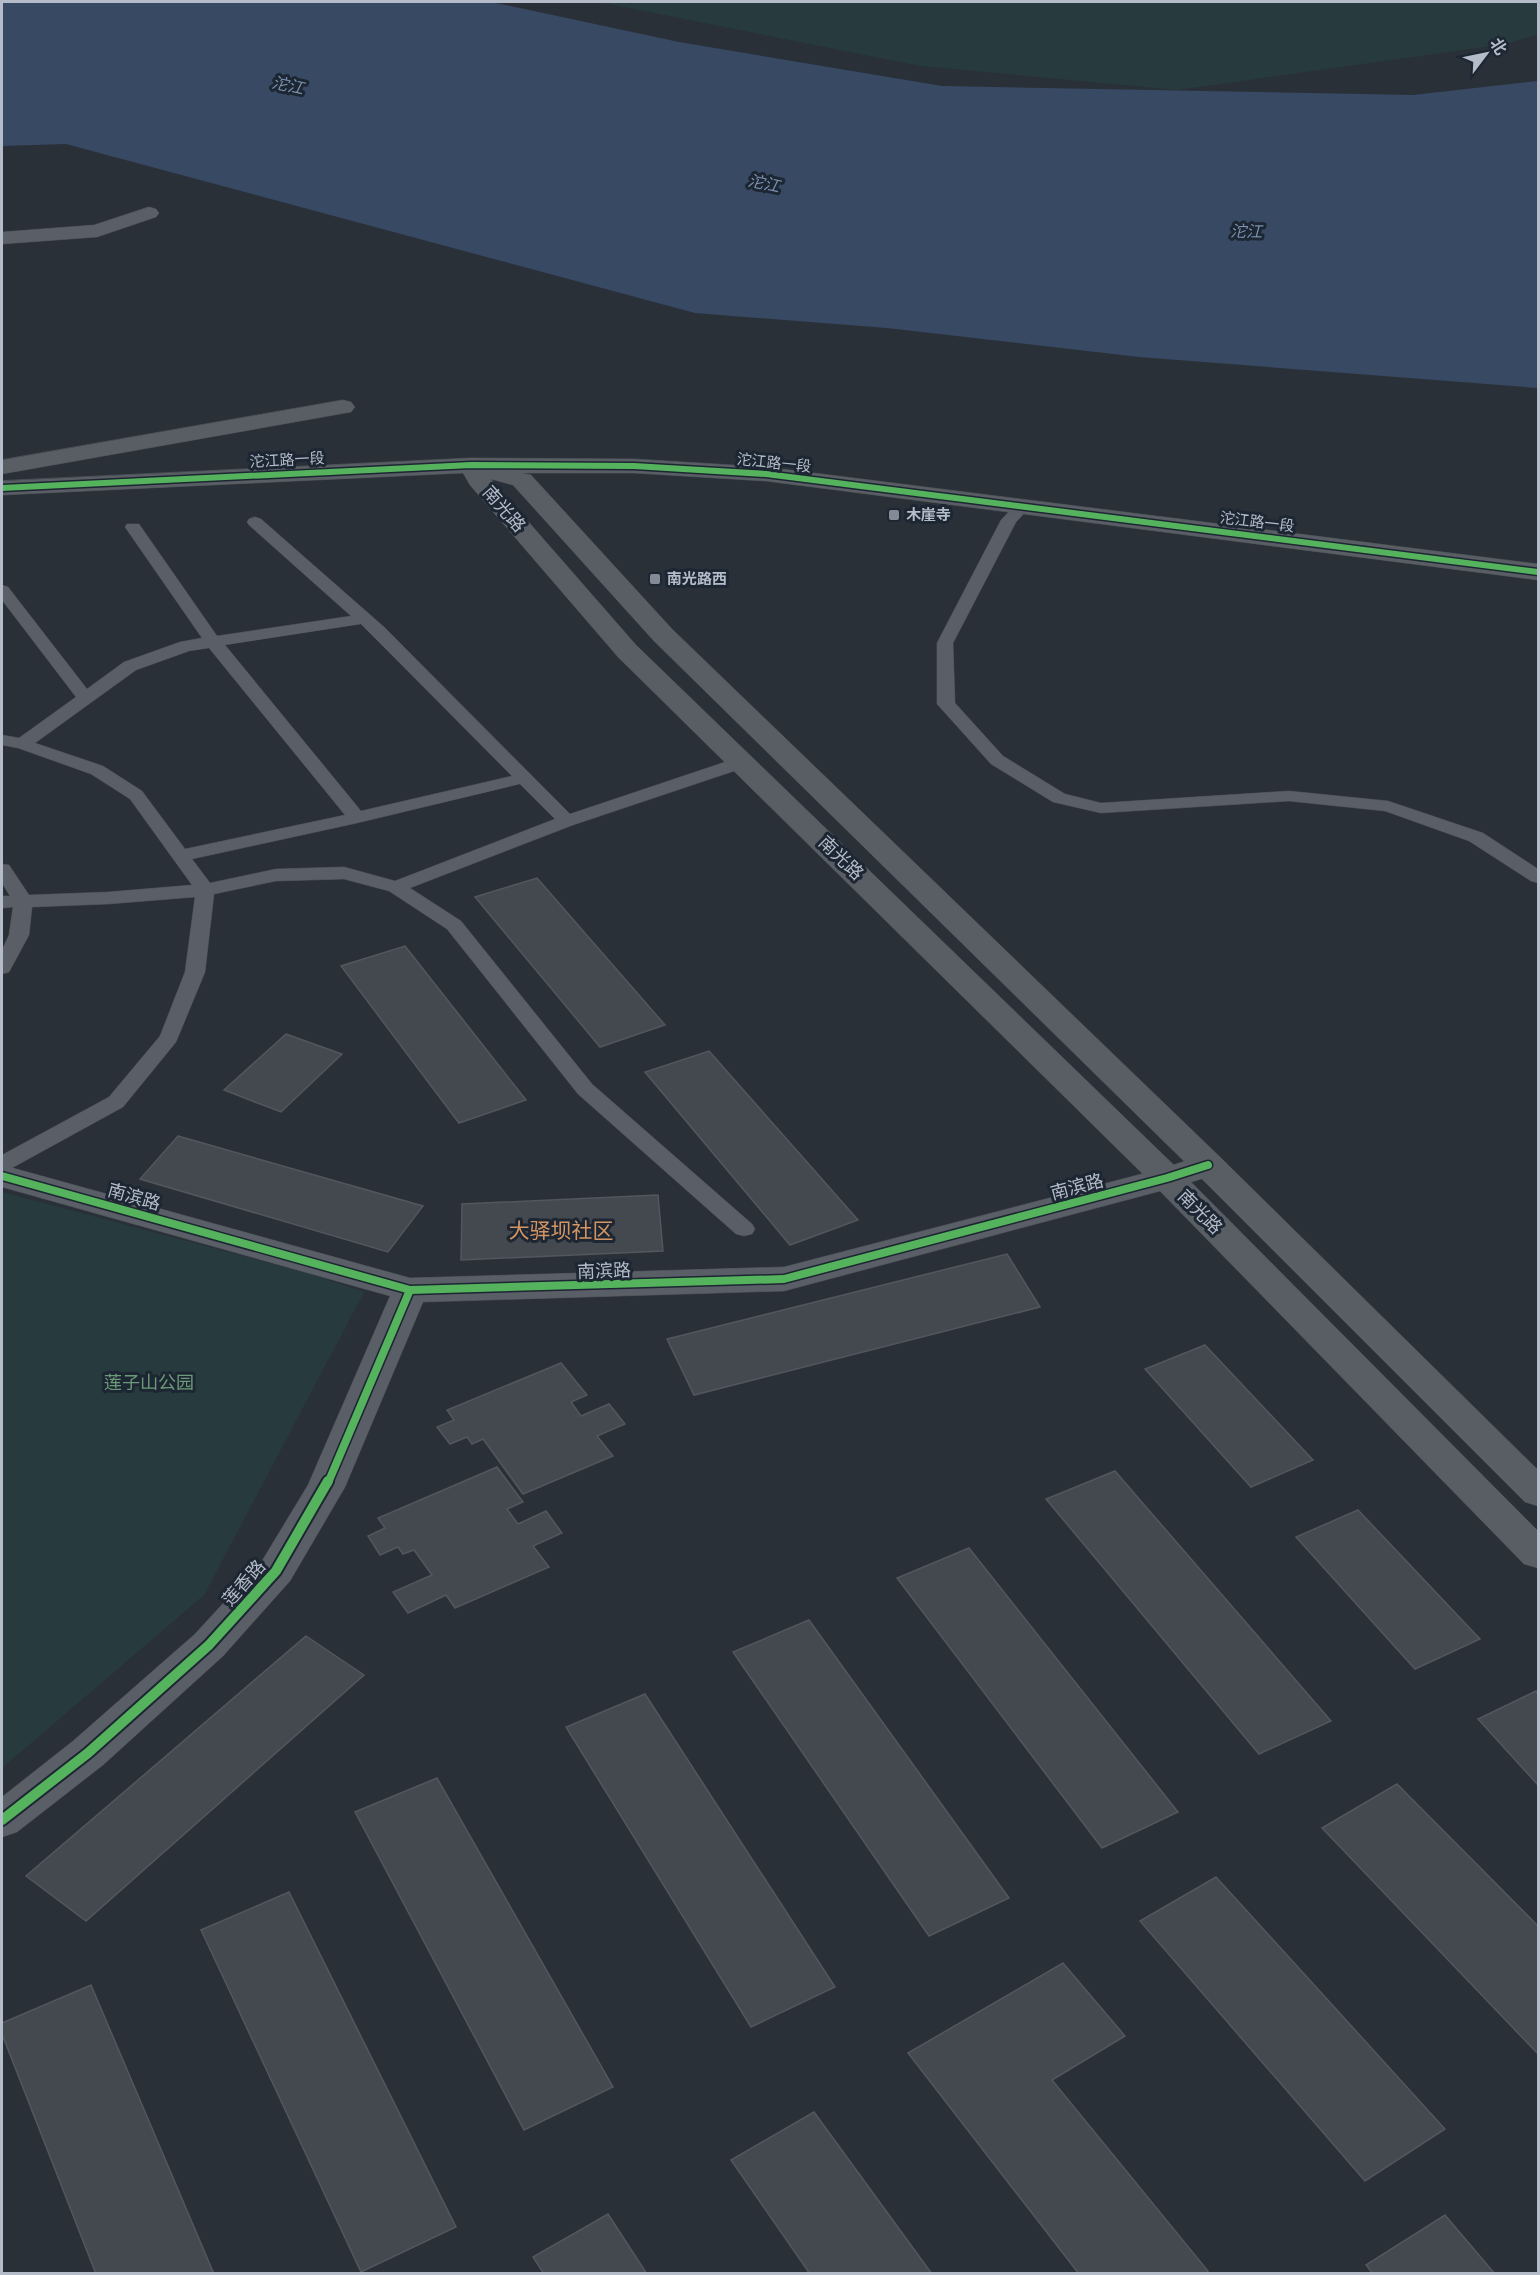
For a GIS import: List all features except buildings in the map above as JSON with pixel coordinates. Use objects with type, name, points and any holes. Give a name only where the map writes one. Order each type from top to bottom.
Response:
[{"type":"street","points":[[2,238],[97,231],[148,213]]},
{"type":"street","points":[[2,467],[343,407]]},
{"type":"street","points":[[207,463],[219,429]]},
{"type":"street","name":"沱江路一段","points":[[2,488],[207,463],[475,473],[522,480],[632,480],[1016,513],[1539,572]]},
{"type":"street","name":"沱江路一段","points":[[2,501],[475,473],[634,466],[766,474],[1016,513],[1539,587]]},
{"type":"street","name":"南光路","points":[[475,473],[627,651],[1167,1178],[1539,1554]]},
{"type":"street","name":"南光路","points":[[522,480],[663,635],[1208,1165],[1539,1492]]},
{"type":"street","name":"南滨路","points":[[2,1176],[410,1290],[784,1279],[1167,1178],[1208,1165]]},
{"type":"street","name":"莲香路","points":[[2,1820],[88,1753],[209,1645],[276,1571],[326,1487],[410,1290]]},
{"type":"lane","points":[[1016,513],[945,643],[946,704],[997,760],[1059,798],[1101,808],[1289,796],[1388,806],[1476,837],[1539,877]]},
{"type":"lane","points":[[255,522],[364,619],[567,821]]},
{"type":"lane","points":[[133,527],[213,642],[357,818]]},
{"type":"lane","points":[[2,590],[85,698]]},
{"type":"lane","points":[[22,744],[130,666],[186,646],[364,619]]},
{"type":"lane","points":[[2,740],[22,744],[97,770],[135,795],[205,890],[195,972],[169,1038],[116,1102],[2,1164]]},
{"type":"lane","points":[[396,887],[567,821],[743,762]]},
{"type":"lane","points":[[180,855],[357,818],[524,778]]},
{"type":"lane","points":[[2,869],[23,901],[19,935],[2,968]]},
{"type":"lane","points":[[2,902],[108,898],[205,890],[276,875],[344,873],[396,887],[454,925],[585,1089],[744,1229]]},
{"type":"green space","points":[[599,2],[1538,2],[1538,34],[1506,44],[1177,90],[921,66]]},
{"type":"green space","name":"莲子山公园","points":[[2,1192],[307,1273],[364,1292],[204,1595],[2,1768]]},
{"type":"water","name":"沱江","points":[[2,2],[491,2],[679,42],[942,86],[1413,95],[1538,81],[1538,388],[1139,357],[887,328],[695,313],[66,144],[2,146]]},
{"type":"cycle path","points":[[2,488],[471,465],[634,466],[766,474],[1538,572]]},
{"type":"cycle path","points":[[2,1176],[410,1290],[784,1279],[1167,1178],[1208,1165]]},
{"type":"cycle path","points":[[2,1820],[88,1753],[209,1645],[276,1571],[326,1487],[410,1290]]},
{"type":"place","name":"木崖寺","points":[[894,515]]},
{"type":"place","name":"南光路西","points":[[655,579]]},
{"type":"district","name":"大驿坝社区","points":[[561,1231]]}]
